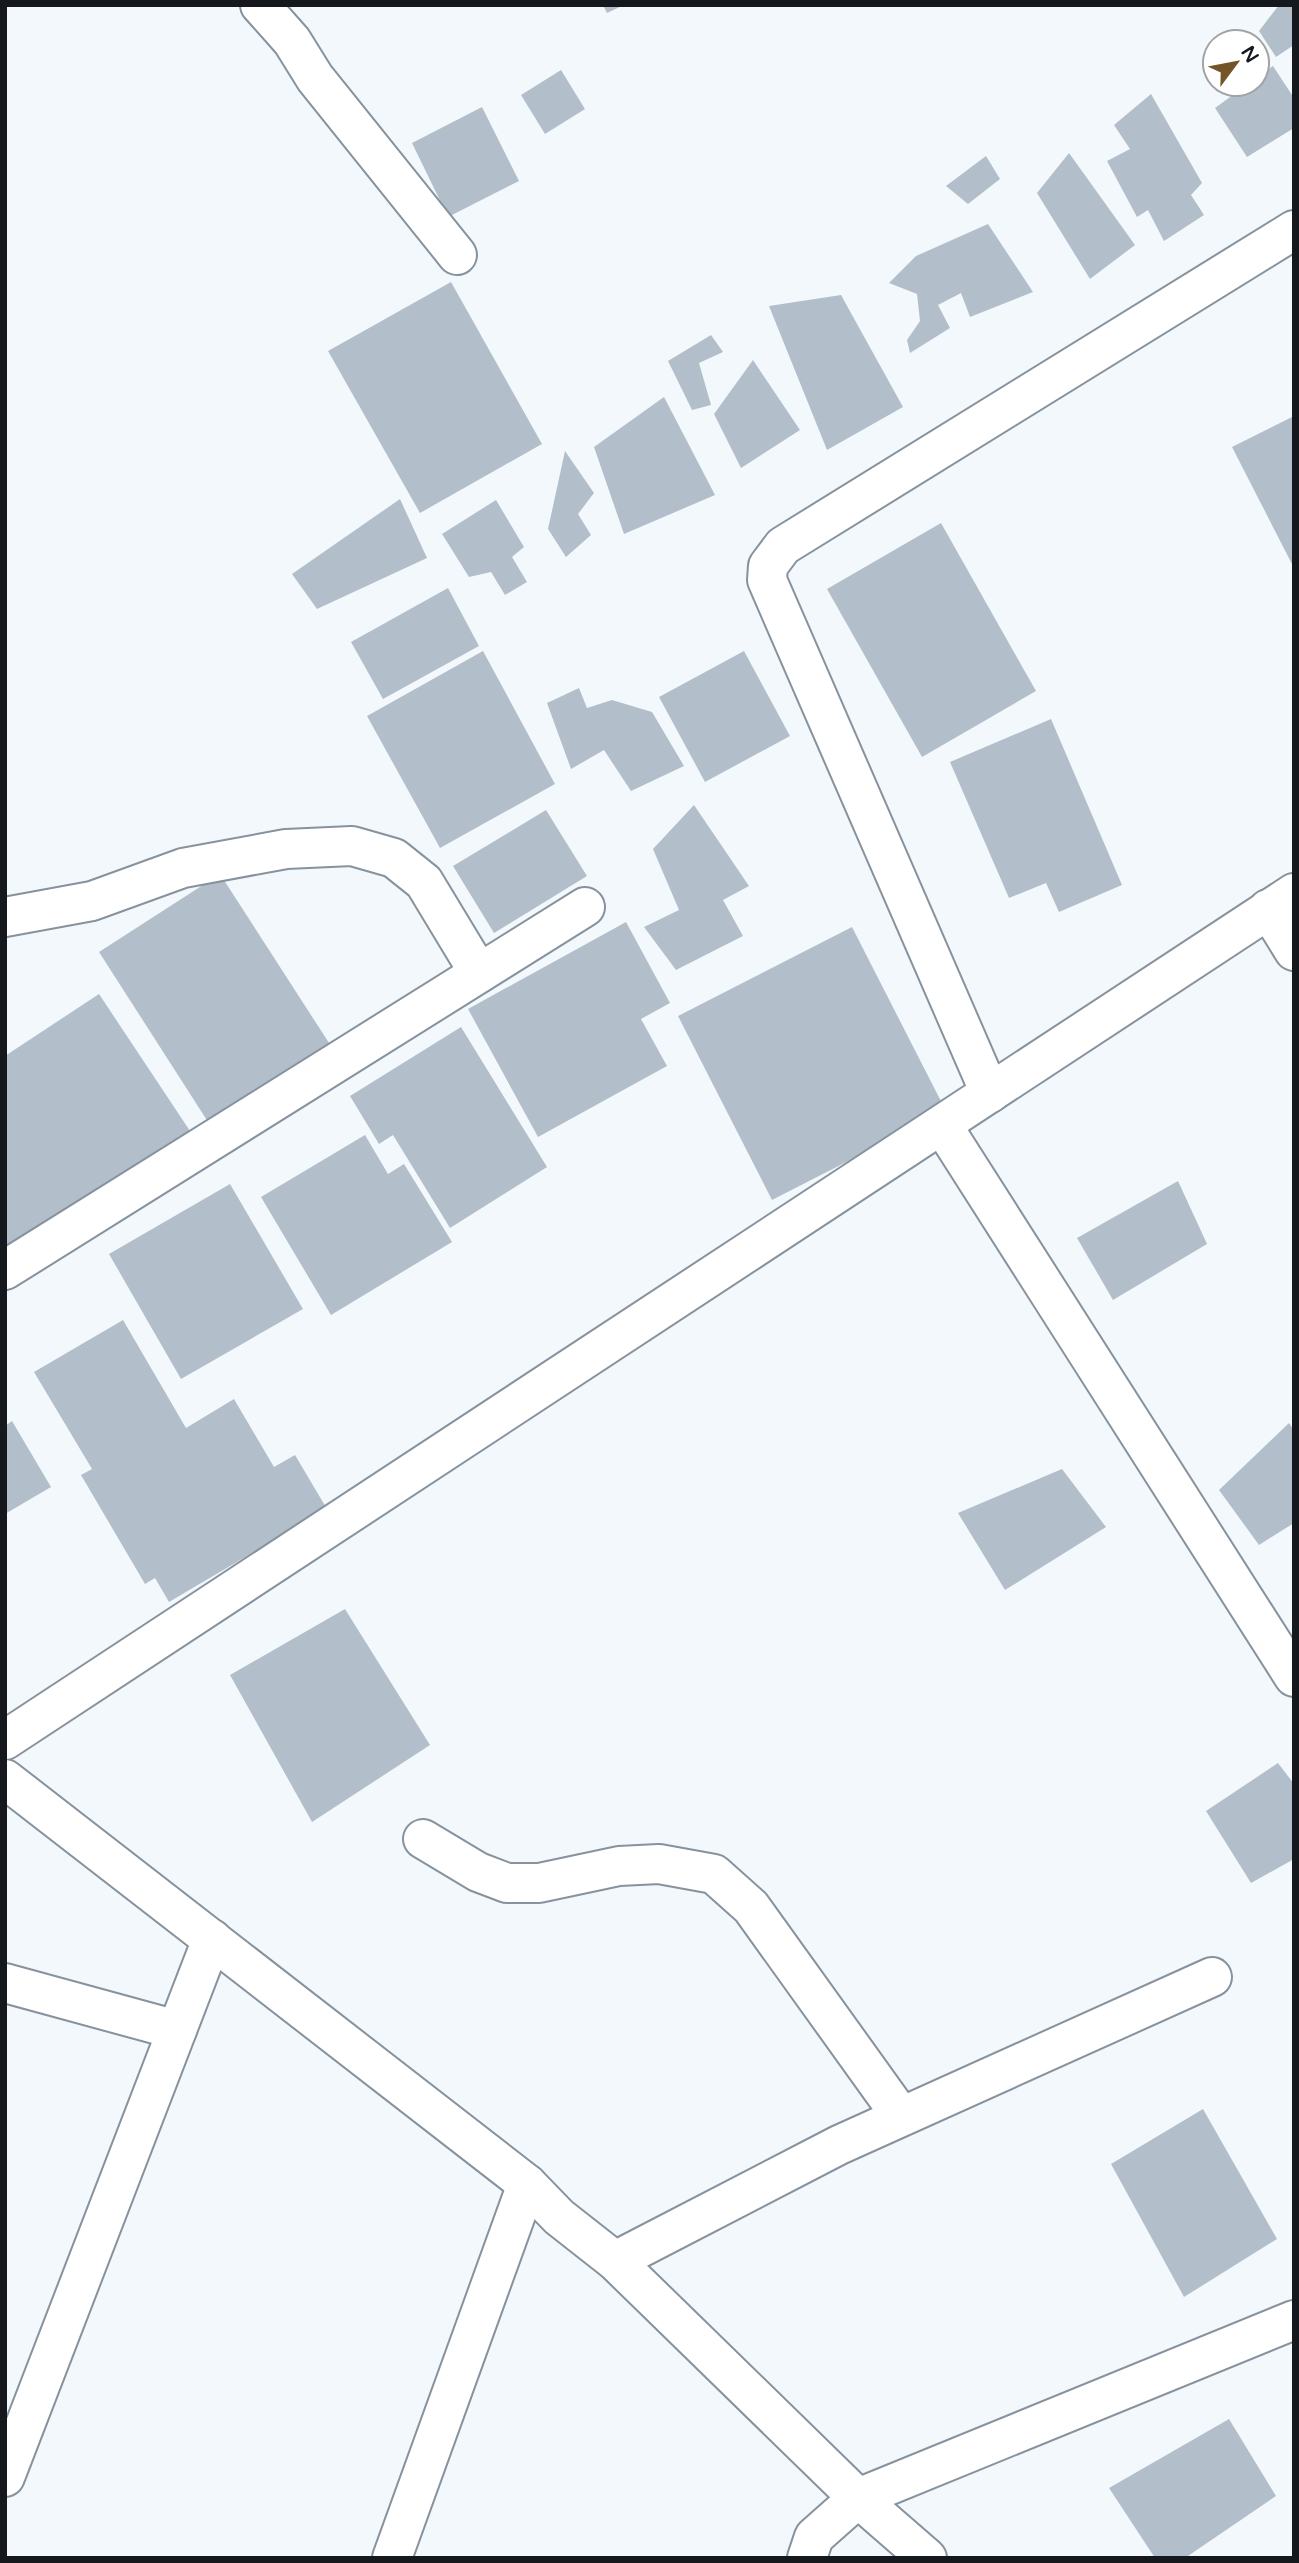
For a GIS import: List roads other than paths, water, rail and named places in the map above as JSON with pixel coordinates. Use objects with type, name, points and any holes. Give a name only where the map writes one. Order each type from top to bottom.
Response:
[{"type":"street","points":[[260,5],[292,40],[315,78],[457,255]]},
{"type":"street","points":[[990,1093],[767,580],[768,565],[783,546],[1294,230]]},
{"type":"street","points":[[5,917],[92,901],[183,868],[286,849],[352,846],[394,858],[424,882],[479,973]]},
{"type":"street","points":[[5,1740],[1281,901],[1294,951]]},
{"type":"street","points":[[5,1270],[585,907]]},
{"type":"street","points":[[942,1125],[1294,1677]]},
{"type":"street","points":[[8,1790],[212,1939],[527,2184],[559,2217],[615,2261],[858,2498],[927,2558]]},
{"type":"street","points":[[424,1839],[478,1872],[507,1883],[539,1883],[619,1867],[659,1864],[714,1874],[751,1907],[901,2116]]},
{"type":"street","points":[[5,2477],[13,2440],[212,1939]]},
{"type":"street","points":[[615,2261],[839,2145],[1212,1977]]},
{"type":"street","points":[[5,1983],[177,2030]]},
{"type":"street","points":[[393,2558],[527,2184]]},
{"type":"street","points":[[807,2558],[814,2537],[858,2498],[1294,2320]]}]
